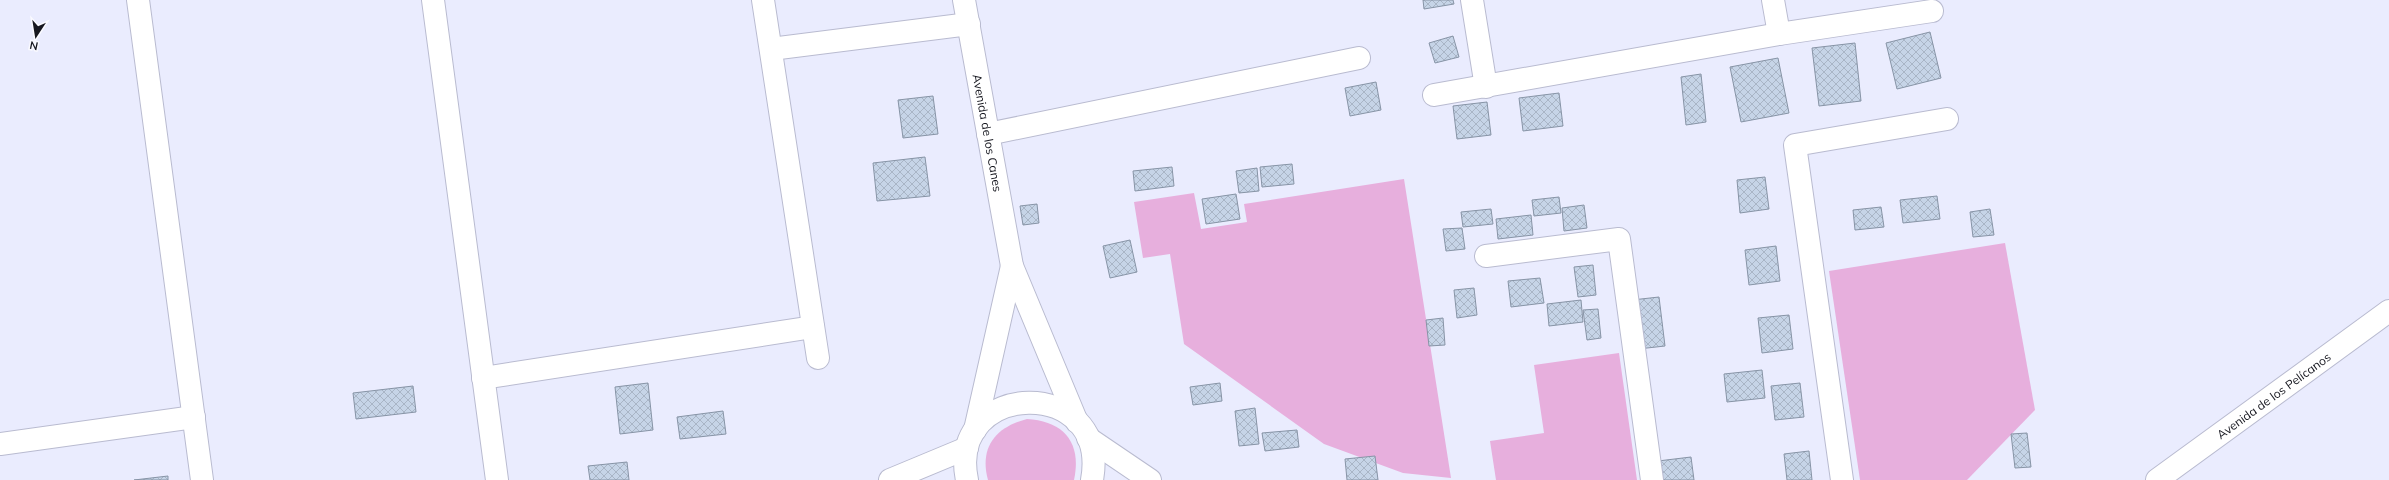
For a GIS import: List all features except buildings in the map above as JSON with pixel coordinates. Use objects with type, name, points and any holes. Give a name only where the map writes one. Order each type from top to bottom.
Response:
[{"type":"street","points":[[138,0],[202,480]]},
{"type":"street","points":[[433,0],[497,480]]},
{"type":"street","points":[[763,0],[818,358]]},
{"type":"street","name":"Avenida de los Canes","points":[[964,0],[1012,266],[1083,430],[1094,460],[1092,480]]},
{"type":"street","points":[[1472,0],[1486,87]]},
{"type":"street","points":[[1773,0],[1779,34]]},
{"type":"street","points":[[1434,95],[1779,34],[1932,11]]},
{"type":"street","points":[[771,49],[968,24]]},
{"type":"street","points":[[988,134],[1359,58]]},
{"type":"street","points":[[1842,480],[1795,145],[1946,119]]},
{"type":"street","points":[[1486,256],[1619,239],[1652,480]]},
{"type":"street","name":"Avenida de los Canes","points":[[967,480],[965,463],[1012,266]]},
{"type":"street","name":"Avenida de los Pelícanos","points":[[2157,480],[2389,311]]},
{"type":"street","points":[[483,378],[813,327]]},
{"type":"street","points":[[890,480],[971,439],[988,416],[1005,406],[1024,401],[1044,402],[1062,409],[1083,430],[1150,480]]},
{"type":"street","points":[[0,444],[194,417]]},
{"type":"shaded area","points":[[1404,179],[1451,478],[1403,473],[1324,444],[1184,344],[1170,254],[1143,258],[1134,202],[1194,193],[1201,229],[1247,222],[1244,204]]},
{"type":"shaded area","points":[[2005,243],[2035,410],[1967,480],[1860,480],[1829,271]]},
{"type":"shaded area","points":[[1619,353],[1637,480],[1496,480],[1490,441],[1544,433],[1534,365]]},
{"type":"shaded area","points":[[1027,419],[1051,424],[1060,429],[1067,436],[1075,455],[1076,467],[1074,480],[988,480],[986,458],[988,448],[992,440],[1007,427]]}]
